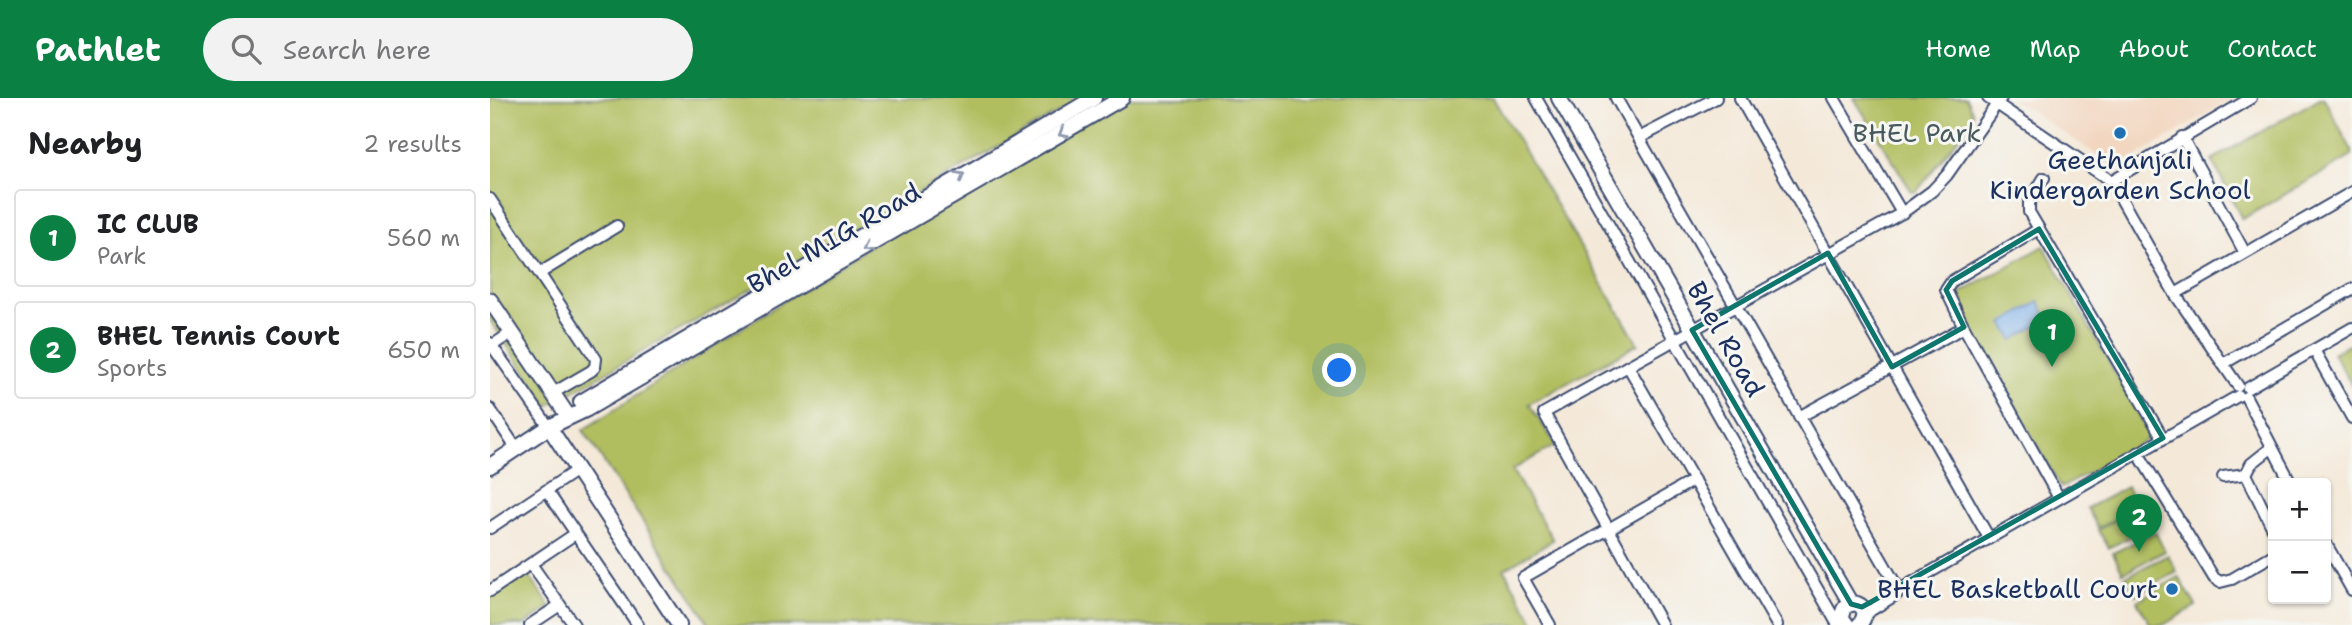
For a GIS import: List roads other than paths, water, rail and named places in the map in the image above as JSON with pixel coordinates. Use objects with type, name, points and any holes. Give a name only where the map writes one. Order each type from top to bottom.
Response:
[{"type":"street","name":"Bhel MIG Road","points":[[568,416],[582,401],[1094,98]]},
{"type":"street","name":"Bhel MIG Road","points":[[490,467],[549,427],[598,403],[1122,98]]},
{"type":"street","points":[[1536,98],[1842,624]]},
{"type":"street","name":"Bhel Road","points":[[1559,98],[1861,616]]},
{"type":"street","points":[[1616,98],[1899,590]]},
{"type":"street","points":[[1639,138],[1716,98]]},
{"type":"street","points":[[1740,98],[1989,538]]},
{"type":"street","points":[[1834,98],[1902,213]]},
{"type":"street","points":[[2111,181],[2251,98]]},
{"type":"street","points":[[1662,625],[1544,413],[1902,213],[1947,175],[1995,100],[2111,181],[2175,294],[2242,392],[2288,478]]},
{"type":"street","points":[[2182,138],[2245,253]]},
{"type":"street","points":[[2044,178],[2028,207],[2163,439]]},
{"type":"street","points":[[2175,294],[2352,192]]},
{"type":"street","points":[[492,207],[540,273],[596,359],[591,371],[553,393]]},
{"type":"street","points":[[540,273],[617,226]]},
{"type":"street","points":[[2039,229],[1952,281],[1946,290],[2059,498]]},
{"type":"street","points":[[2223,364],[2352,289]]},
{"type":"street","points":[[490,300],[568,416]]},
{"type":"street","points":[[1799,417],[1964,327]]},
{"type":"street","points":[[1842,624],[1842,611],[1861,616],[1895,589],[1899,590],[2352,328]]},
{"type":"street","points":[[511,333],[491,345],[578,470],[679,625]]},
{"type":"street","points":[[2314,350],[2352,418]]},
{"type":"street","points":[[1628,366],[1777,625]]},
{"type":"street","points":[[490,409],[516,448]]},
{"type":"street","points":[[2246,474],[2251,464],[2271,448]]},
{"type":"street","points":[[2138,453],[2214,578],[2220,582],[2232,579],[2268,558]]},
{"type":"street","points":[[490,528],[578,470]]},
{"type":"street","points":[[2223,477],[2246,474]]},
{"type":"street","points":[[2246,474],[2268,519]]},
{"type":"street","points":[[1549,625],[1523,578],[1693,480]]},
{"type":"street","points":[[547,491],[638,625]]},
{"type":"street","points":[[490,591],[575,534]]},
{"type":"street","points":[[2331,553],[2352,590]]},
{"type":"street","points":[[531,564],[574,625]]},
{"type":"street","points":[[530,625],[560,606]]},
{"type":"water","points":[[2039,302],[2048,319],[2013,340],[2003,323]]},
{"type":"place","name":"Geethanjali Kindergarden School","points":[[2120,133]]},
{"type":"place","name":"IC CLUB","points":[[2052,367]]},
{"type":"place","name":"BHEL Tennis Court","points":[[2139,552]]},
{"type":"place","name":"BHEL Basketball Court","points":[[2172,589]]},
{"type":"park label","name":"BHEL Park","points":[[1917,133]]}]
